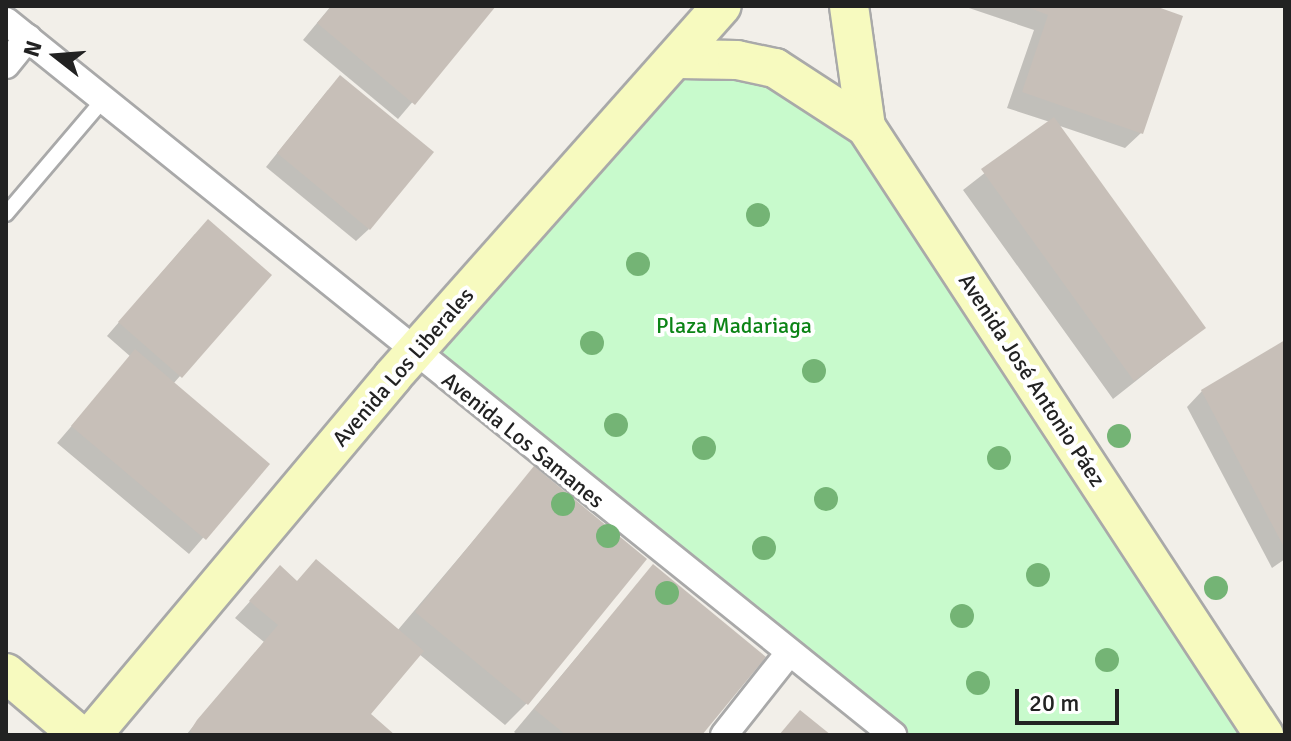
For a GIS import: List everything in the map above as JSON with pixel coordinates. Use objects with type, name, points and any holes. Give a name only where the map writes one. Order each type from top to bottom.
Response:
[{"type":"main road","name":"Avenida Los Liberales","points":[[92,735],[414,353],[680,59],[722,6]]},
{"type":"main road","name":"Avenida José Antonio Páez","points":[[849,6],[866,127],[1264,735]]},
{"type":"main road","points":[[680,59],[737,60],[775,68],[866,127]]},
{"type":"main road","points":[[6,673],[79,735]]},
{"type":"street","name":"Avenida Los Samanes","points":[[6,21],[414,353],[893,735]]},
{"type":"street","points":[[6,65],[28,38]]},
{"type":"street","points":[[724,735],[789,653]]},
{"type":"lane","points":[[6,214],[104,99]]},
{"type":"green space","name":"Plaza Madariaga","points":[[680,59],[775,68],[866,127],[1264,735],[896,735],[414,353]]},
{"type":"building","points":[[332,6],[496,6],[415,105],[317,23]]},
{"type":"building","points":[[1025,6],[1155,6],[1183,16],[1143,134],[1022,92],[1048,15]]},
{"type":"building","points":[[340,75],[434,152],[370,230],[277,153]]},
{"type":"building","points":[[1054,117],[1206,328],[1134,381],[981,169]]},
{"type":"building","points":[[208,219],[272,275],[182,378],[118,322]]},
{"type":"building","points":[[1285,340],[1285,549],[1201,390]]},
{"type":"building","points":[[135,349],[270,464],[206,540],[71,426]]},
{"type":"building","points":[[534,466],[647,559],[528,705],[415,612]]},
{"type":"building","points":[[316,559],[424,651],[371,714],[395,735],[195,735],[190,731],[197,720],[278,625],[249,601],[280,565],[297,581]]},
{"type":"building","points":[[653,564],[766,657],[702,735],[566,735],[534,709]]},
{"type":"building","points":[[800,710],[831,735],[779,735]]}]
